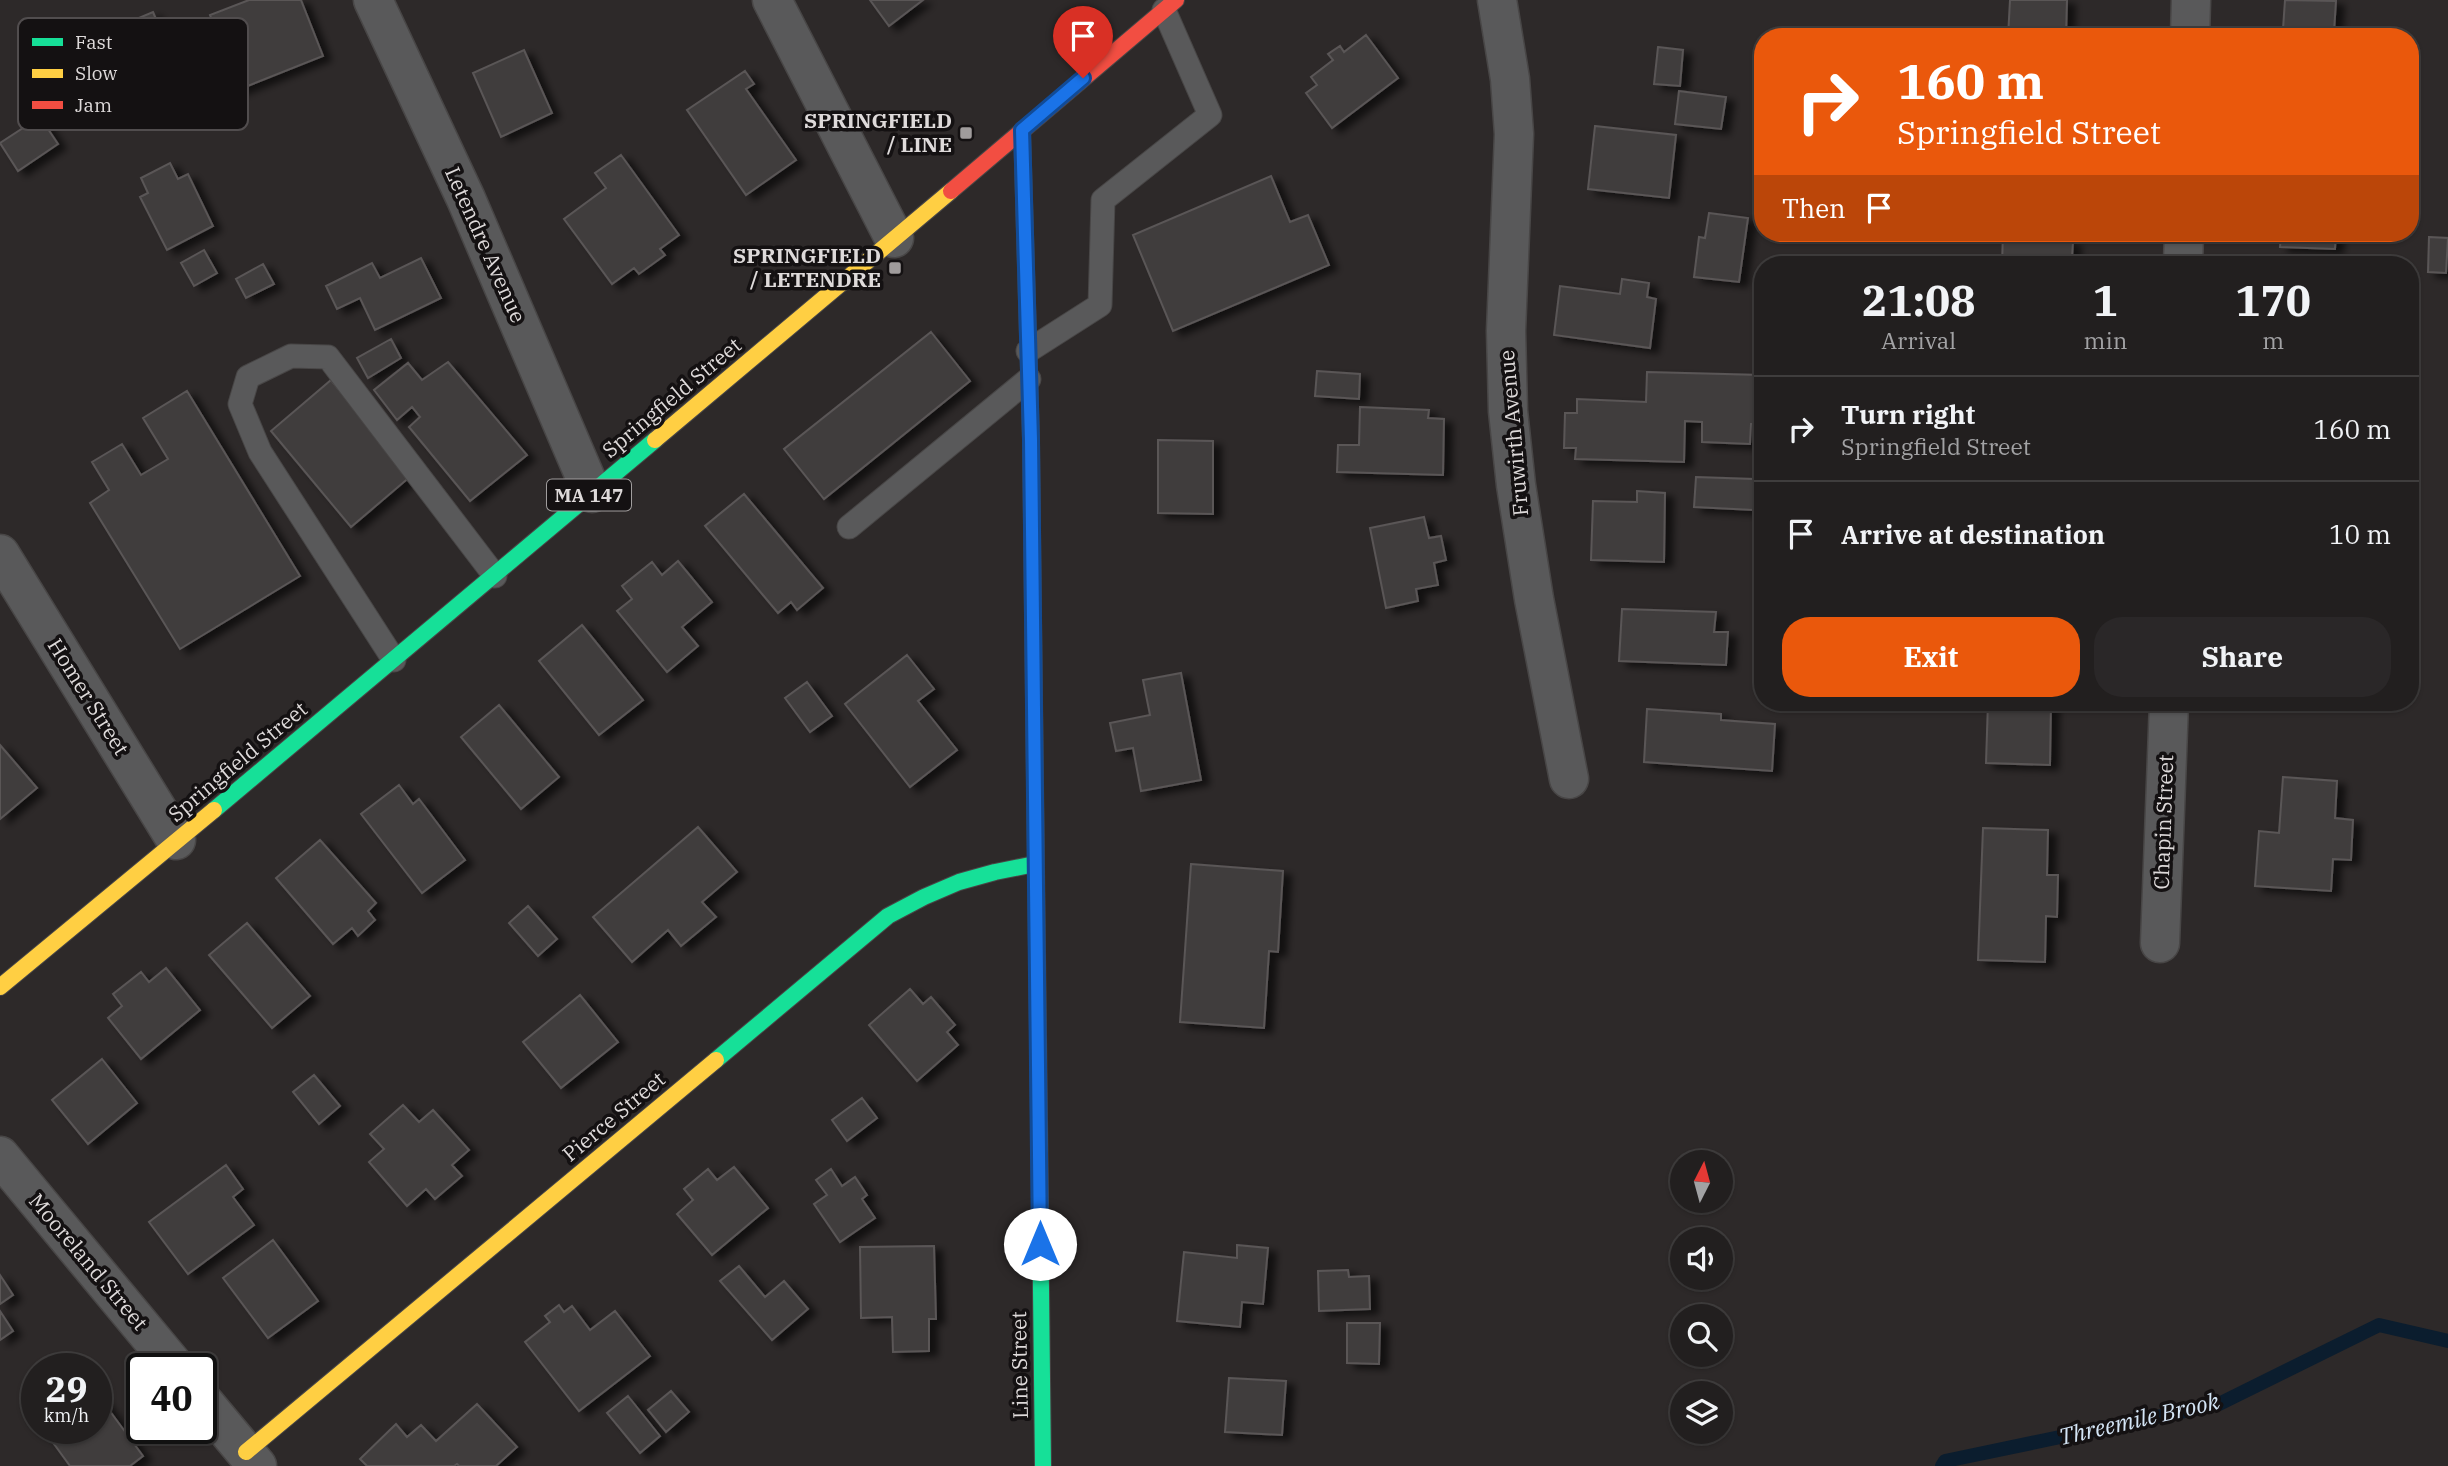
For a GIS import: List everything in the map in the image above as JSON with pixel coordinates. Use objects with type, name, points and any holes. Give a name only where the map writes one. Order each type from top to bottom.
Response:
[{"type":"street","name":"Letendre Avenue","points":[[373,0],[467,199],[592,493]]},
{"type":"street","points":[[772,0],[894,238]]},
{"type":"street","name":"Fruwirth Avenue","points":[[1497,0],[1504,31],[1514,134],[1506,331],[1509,424],[1534,599],[1569,779]]},
{"type":"street","points":[[2189,28],[2190,0]]},
{"type":"street","name":"Springfield Street","points":[[0,987],[495,576],[1170,5]]},
{"type":"street","name":"Line Street","points":[[1022,130],[1030,379],[1043,1466]]},
{"type":"street","name":"Homer Street","points":[[0,554],[176,841]]},
{"type":"street","name":"Chapin Street","points":[[2160,943],[2169,711]]},
{"type":"street","name":"Pierce Street","points":[[251,1459],[888,916],[913,901],[966,878],[1035,864]]},
{"type":"street","name":"Mooreland Street","points":[[0,1156],[164,1353]]},
{"type":"street","points":[[217,1418],[251,1459]]},
{"type":"lane","points":[[1028,351],[1100,305],[1103,200],[1210,115],[1170,5]]},
{"type":"lane","points":[[394,660],[260,452],[240,404],[248,376],[291,356],[328,357],[495,576]]},
{"type":"lane","points":[[849,527],[1030,379]]},
{"type":"building","points":[[249,0],[301,0],[323,56],[248,86],[248,18],[211,18],[210,15]]},
{"type":"building","points":[[870,0],[923,0],[889,26]]},
{"type":"building","points":[[2010,0],[2067,0],[2066,28],[2008,28]]},
{"type":"building","points":[[2285,0],[2336,1],[2334,28],[2283,28]]},
{"type":"building","points":[[153,12],[156,18],[139,18]]},
{"type":"building","points":[[1366,35],[1398,78],[1332,128],[1306,93],[1317,85],[1311,77],[1333,60],[1328,54],[1340,46],[1344,52]]},
{"type":"building","points":[[1658,47],[1683,50],[1680,86],[1654,84]]},
{"type":"building","points":[[524,50],[552,113],[501,137],[473,73]]},
{"type":"building","points":[[745,71],[754,84],[746,89],[796,160],[746,195],[687,110]]},
{"type":"building","points":[[1679,91],[1726,97],[1721,129],[1675,124]]},
{"type":"building","points":[[1595,126],[1676,135],[1669,198],[1588,189]]},
{"type":"building","points":[[20,130],[49,130],[58,144],[18,171],[0,143]]},
{"type":"building","points":[[621,155],[679,235],[660,249],[665,255],[639,274],[634,268],[612,284],[564,219],[606,188],[595,173]]},
{"type":"building","points":[[170,163],[178,179],[188,174],[213,226],[167,250],[140,197],[148,193],[141,178]]},
{"type":"building","points":[[1271,176],[1290,222],[1308,215],[1329,265],[1173,331],[1133,235]]},
{"type":"building","points":[[1709,213],[1748,218],[1739,282],[1694,277],[1699,237],[1705,238]]},
{"type":"building","points":[[2429,237],[2448,238],[2446,273],[2428,272]]},
{"type":"building","points":[[2003,242],[2073,242],[2072,256],[2002,256]]},
{"type":"building","points":[[2280,242],[2335,242],[2335,249],[2280,247]]},
{"type":"building","points":[[204,250],[217,273],[194,286],[181,263]]},
{"type":"building","points":[[421,258],[441,298],[375,330],[360,298],[337,309],[326,286],[372,263],[380,278]]},
{"type":"building","points":[[263,264],[274,284],[246,298],[236,279]]},
{"type":"building","points":[[1622,279],[1649,283],[1647,297],[1656,299],[1650,348],[1554,335],[1560,286],[1620,294]]},
{"type":"building","points":[[931,332],[970,381],[824,499],[784,449]]},
{"type":"building","points":[[391,339],[401,358],[368,378],[357,358]]},
{"type":"building","points":[[448,362],[527,455],[470,501],[409,427],[420,417],[412,407],[397,420],[374,390],[408,363],[422,380]]},
{"type":"building","points":[[1317,371],[1360,374],[1359,399],[1315,396]]},
{"type":"building","points":[[1647,372],[1754,375],[1754,424],[1751,424],[1750,444],[1702,442],[1702,422],[1685,421],[1684,462],[1575,459],[1576,448],[1564,448],[1565,413],[1577,413],[1577,399],[1646,402]]},
{"type":"building","points":[[331,380],[411,476],[351,527],[271,431]]},
{"type":"building","points":[[187,391],[300,576],[180,649],[90,503],[109,490],[92,462],[122,444],[141,475],[168,459],[143,418]]},
{"type":"building","points":[[1360,407],[1429,410],[1428,418],[1444,419],[1443,475],[1337,472],[1338,445],[1359,445]]},
{"type":"building","points":[[1158,440],[1213,441],[1213,514],[1158,513]]},
{"type":"building","points":[[1696,477],[1754,479],[1753,510],[1694,507]]},
{"type":"building","points":[[1637,491],[1665,493],[1664,562],[1591,560],[1593,501],[1637,502]]},
{"type":"building","points":[[744,494],[823,588],[797,610],[791,602],[778,613],[705,526]]},
{"type":"building","points":[[1424,517],[1429,538],[1441,536],[1446,560],[1434,563],[1438,585],[1416,589],[1418,601],[1386,608],[1370,528]]},
{"type":"building","points":[[678,561],[712,602],[682,627],[698,646],[667,672],[617,611],[632,599],[622,586],[652,562],[662,575]]},
{"type":"building","points":[[1622,609],[1716,612],[1714,632],[1728,632],[1726,665],[1619,661]]},
{"type":"building","points":[[582,625],[643,700],[599,735],[539,661]]},
{"type":"building","points":[[907,655],[934,689],[918,701],[957,750],[910,787],[845,704]]},
{"type":"building","points":[[1181,673],[1201,780],[1141,791],[1133,748],[1116,751],[1110,723],[1150,715],[1143,680]]},
{"type":"building","points":[[807,682],[832,716],[810,732],[785,698]]},
{"type":"building","points":[[499,705],[559,777],[521,809],[461,737]]},
{"type":"building","points":[[1647,709],[1721,714],[1721,720],[1775,724],[1772,771],[1644,762]]},
{"type":"building","points":[[1988,711],[2051,711],[2050,765],[1986,763]]},
{"type":"building","points":[[0,745],[37,788],[0,819]]},
{"type":"building","points":[[2283,777],[2337,781],[2335,818],[2353,820],[2351,860],[2333,859],[2331,891],[2255,886],[2259,831],[2279,833]]},
{"type":"building","points":[[399,785],[413,804],[419,799],[465,860],[422,893],[361,814]]},
{"type":"building","points":[[698,827],[737,872],[702,902],[716,917],[681,946],[668,930],[632,962],[593,917]]},
{"type":"building","points":[[1983,828],[2048,830],[2047,875],[2058,875],[2057,917],[2046,916],[2045,962],[1978,960]]},
{"type":"building","points":[[320,840],[376,903],[368,911],[375,920],[358,936],[352,928],[333,944],[276,878]]},
{"type":"building","points":[[1191,864],[1283,871],[1278,952],[1269,951],[1264,1028],[1180,1022]]},
{"type":"building","points":[[528,906],[557,939],[538,956],[509,923]]},
{"type":"building","points":[[247,923],[310,996],[272,1028],[209,955]]},
{"type":"building","points":[[166,968],[200,1010],[141,1059],[108,1018],[122,1006],[113,994],[141,972],[149,982]]},
{"type":"building","points":[[910,989],[923,1004],[931,997],[955,1025],[947,1032],[958,1045],[917,1081],[869,1025]]},
{"type":"building","points":[[580,995],[618,1042],[561,1088],[523,1042]]},
{"type":"building","points":[[102,1059],[137,1103],[88,1144],[52,1100]]},
{"type":"building","points":[[314,1075],[340,1106],[319,1124],[293,1092]]},
{"type":"building","points":[[862,1098],[877,1118],[847,1141],[832,1120]]},
{"type":"building","points":[[403,1105],[419,1122],[433,1110],[469,1150],[452,1165],[462,1176],[435,1199],[426,1189],[407,1206],[369,1162],[384,1149],[370,1134]]},
{"type":"building","points":[[226,1165],[243,1189],[233,1197],[254,1225],[188,1274],[149,1222]]},
{"type":"building","points":[[734,1167],[768,1208],[712,1255],[677,1214],[693,1200],[684,1189],[708,1169],[717,1180]]},
{"type":"building","points":[[831,1169],[842,1186],[855,1177],[867,1195],[862,1199],[875,1218],[840,1242],[814,1204],[827,1195],[816,1180]]},
{"type":"building","points":[[273,1240],[318,1301],[268,1338],[223,1278]]},
{"type":"building","points":[[1237,1245],[1268,1248],[1263,1304],[1242,1302],[1240,1327],[1177,1321],[1184,1252],[1237,1258]]},
{"type":"building","points":[[934,1246],[936,1319],[929,1319],[929,1351],[893,1352],[892,1317],[861,1318],[860,1247]]},
{"type":"building","points":[[739,1266],[765,1297],[784,1281],[808,1309],[772,1340],[720,1281]]},
{"type":"building","points":[[1348,1270],[1349,1277],[1369,1276],[1370,1309],[1319,1311],[1318,1271]]},
{"type":"building","points":[[0,1275],[13,1295],[0,1304]]},
{"type":"building","points":[[559,1305],[564,1312],[572,1306],[590,1330],[615,1311],[650,1356],[579,1411],[525,1342],[550,1322],[545,1316]]},
{"type":"building","points":[[0,1311],[13,1331],[0,1340]]},
{"type":"building","points":[[1347,1323],[1380,1323],[1379,1364],[1347,1363]]},
{"type":"building","points":[[1229,1378],[1286,1381],[1282,1435],[1225,1432]]},
{"type":"building","points":[[671,1391],[689,1412],[666,1432],[648,1410]]},
{"type":"building","points":[[628,1396],[660,1436],[640,1453],[607,1413]]},
{"type":"building","points":[[477,1404],[517,1447],[496,1466],[367,1466],[360,1459],[396,1424],[407,1437],[421,1425],[436,1441]]},
{"type":"building","points":[[112,1414],[126,1433],[126,1444],[134,1444],[143,1456],[130,1466],[70,1466],[54,1444],[112,1444]]},
{"type":"waterway","name":"Threemile Brook","points":[[1942,1466],[1945,1461],[2219,1404],[2379,1325],[2448,1341]]},
{"type":"traffic: fast","points":[[1022,130],[1033,615]]},
{"type":"traffic: fast","points":[[214,810],[655,440]]},
{"type":"traffic: fast","points":[[716,1060],[888,916],[959,882],[1035,864]]},
{"type":"traffic: fast","points":[[1040,1201],[1043,1466]]},
{"type":"traffic: slow","points":[[655,440],[951,191]]},
{"type":"traffic: slow","points":[[1033,615],[1040,1201]]},
{"type":"traffic: slow","points":[[0,987],[214,810]]},
{"type":"traffic: slow","points":[[246,1452],[716,1060]]},
{"type":"traffic: jam","points":[[951,191],[1176,0]]},
{"type":"place","name":"SPRINGFIELD / LINE","points":[[966,133]]},
{"type":"place","name":"SPRINGFIELD / LETENDRE","points":[[895,268]]},
{"type":"route","points":[[1040,1244],[1031,440],[1022,130],[1083,78]]}]
